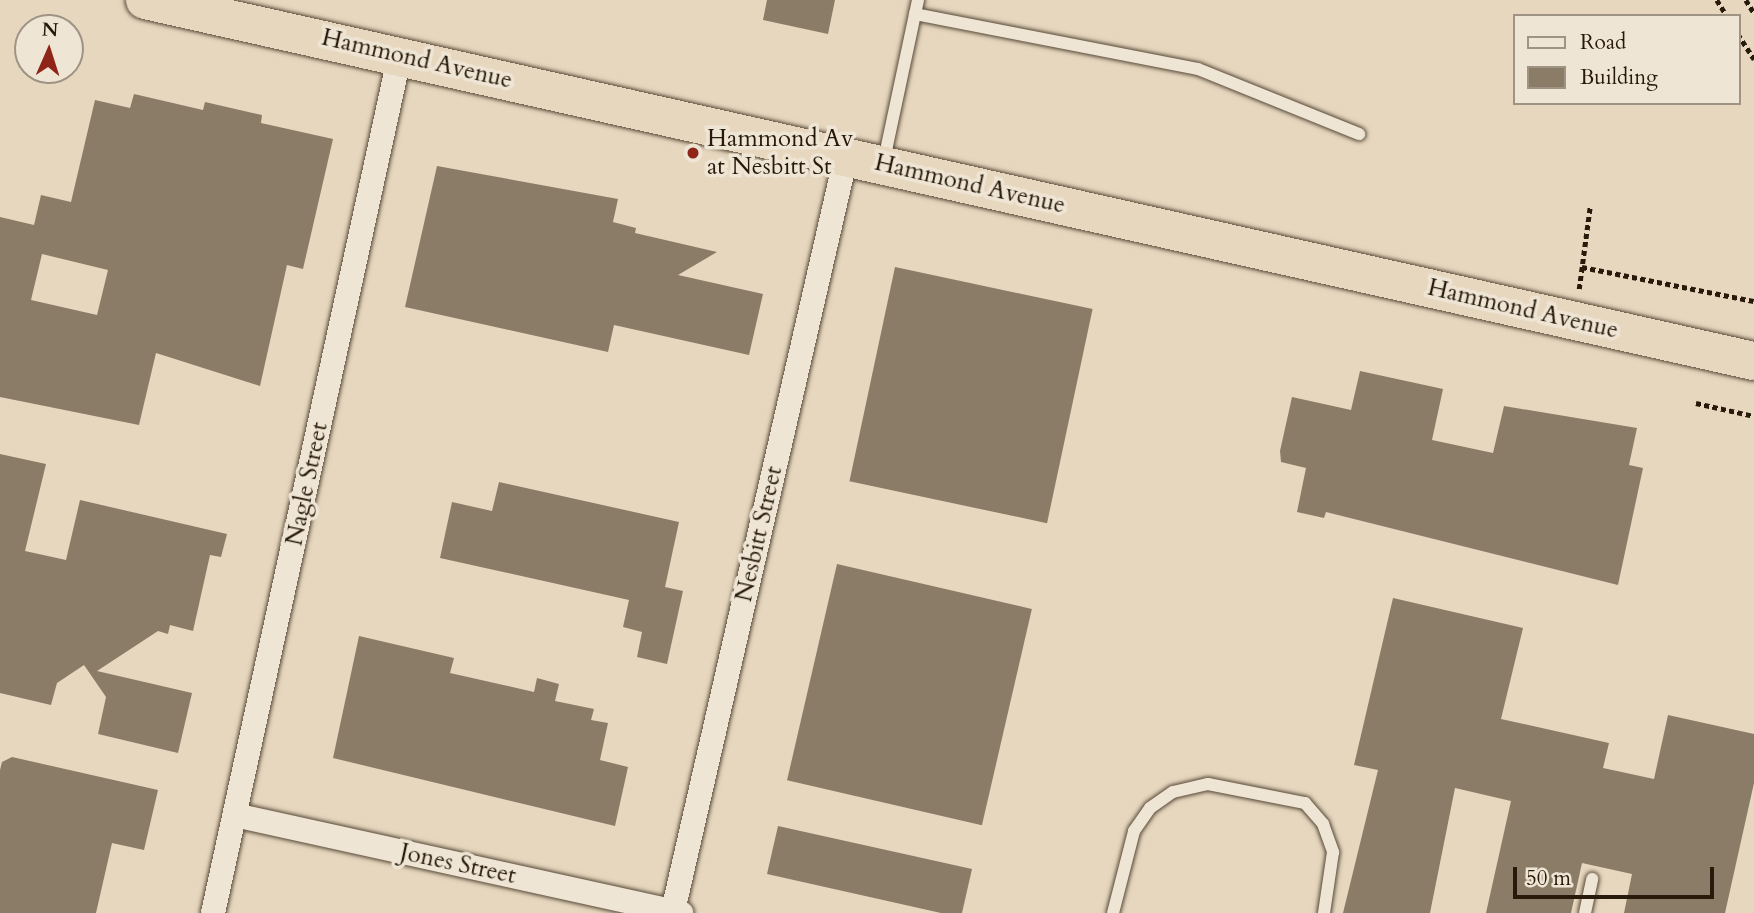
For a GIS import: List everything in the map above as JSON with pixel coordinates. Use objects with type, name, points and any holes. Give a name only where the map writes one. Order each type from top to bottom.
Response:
[{"type":"highway","name":"Hammond Avenue","points":[[145,0],[400,54],[1754,361]]},
{"type":"street","name":"Nagle Street","points":[[213,913],[400,54]]},
{"type":"street","name":"Nesbitt Street","points":[[677,912],[846,156]]},
{"type":"street","name":"Jones Street","points":[[234,816],[677,912]]},
{"type":"lane","points":[[883,164],[918,0]]},
{"type":"lane","points":[[915,14],[1198,69],[1359,134]]},
{"type":"lane","points":[[1113,913],[1134,831],[1150,808],[1173,792],[1208,784],[1305,803],[1322,824],[1333,852],[1324,913]]},
{"type":"lane","points":[[1585,913],[1592,879]]},
{"type":"path","points":[[1746,0],[1754,13]]},
{"type":"path","points":[[1740,37],[1754,59]]},
{"type":"path","points":[[1574,321],[1590,207]]},
{"type":"path","points":[[1582,267],[1754,301]]},
{"type":"path","points":[[1696,403],[1754,416]]},
{"type":"building","points":[[767,0],[835,0],[828,34],[763,20]]},
{"type":"building","points":[[134,94],[203,110],[205,102],[262,115],[261,123],[333,139],[303,269],[287,265],[260,386],[156,353],[139,425],[0,397],[0,217],[34,225],[41,195],[71,202],[95,100],[130,108]],"holes":[[[42,254],[108,270],[97,315],[31,300]]]},
{"type":"building","points":[[437,166],[618,199],[613,222],[636,228],[635,233],[717,252],[678,275],[763,294],[749,355],[614,325],[608,352],[405,307]]},
{"type":"building","points":[[895,267],[1093,309],[1047,523],[849,481]]},
{"type":"building","points":[[1360,371],[1443,389],[1432,440],[1493,453],[1504,406],[1637,428],[1629,465],[1643,468],[1618,585],[1326,512],[1324,518],[1297,512],[1306,468],[1281,462],[1280,451],[1292,397],[1351,410]]},
{"type":"building","points":[[0,454],[46,464],[25,551],[66,560],[80,500],[227,534],[221,557],[210,555],[193,631],[170,625],[168,634],[158,631],[97,671],[192,693],[178,753],[98,734],[106,697],[84,665],[57,683],[51,705],[0,693]]},
{"type":"building","points":[[499,482],[679,522],[665,587],[683,591],[667,664],[637,657],[642,632],[623,627],[629,600],[440,558],[452,502],[492,511]]},
{"type":"building","points":[[837,564],[1032,609],[982,825],[787,780]]},
{"type":"building","points":[[1393,598],[1523,628],[1501,719],[1609,743],[1603,768],[1654,779],[1668,715],[1754,734],[1754,783],[1725,913],[1624,913],[1632,874],[1582,863],[1571,913],[1486,913],[1511,801],[1455,788],[1430,913],[1343,913],[1378,770],[1354,765]]},
{"type":"building","points":[[359,636],[454,658],[450,673],[534,692],[537,678],[559,684],[555,701],[594,709],[591,720],[608,723],[600,760],[628,767],[615,826],[333,758]]},
{"type":"building","points":[[12,757],[158,790],[144,850],[112,843],[96,913],[0,913],[0,770],[2,762]]},
{"type":"building","points":[[778,826],[972,869],[962,913],[941,913],[767,874]]},
{"type":"place","name":"Hammond Av at Nesbitt St","points":[[693,153]]}]
